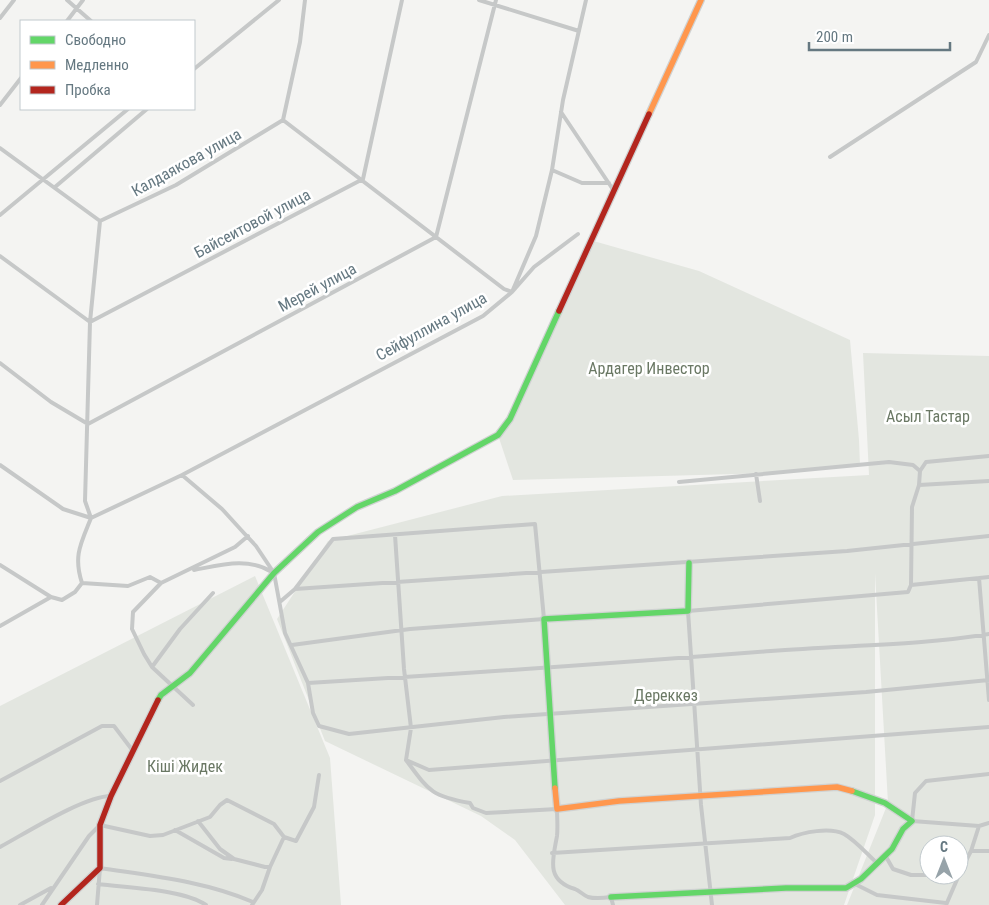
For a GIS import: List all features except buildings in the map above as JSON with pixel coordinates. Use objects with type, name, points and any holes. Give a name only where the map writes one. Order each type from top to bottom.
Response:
[{"type":"street","points":[[0,18],[14,0]]},
{"type":"street","points":[[67,0],[90,20]]},
{"type":"street","points":[[68,20],[83,0]]},
{"type":"street","points":[[195,68],[280,0]]},
{"type":"street","points":[[305,0],[300,42],[283,120],[504,289],[512,292],[534,267],[578,234]]},
{"type":"street","points":[[362,179],[402,0]]},
{"type":"street","points":[[479,0],[495,2],[579,30]]},
{"type":"street","name":"Сейфуллина улица","points":[[91,518],[182,475],[483,316],[512,292],[536,236],[552,170],[561,112],[586,0]]},
{"type":"street","points":[[97,905],[100,868],[100,825],[111,796],[161,695],[190,673],[274,573],[318,532],[357,507],[396,491],[498,435],[510,419],[616,192],[702,0]]},
{"type":"street","points":[[436,237],[495,2]]},
{"type":"street","points":[[830,157],[976,62],[989,35]]},
{"type":"street","points":[[0,105],[20,79]]},
{"type":"street","points":[[0,215],[127,110]]},
{"type":"street","points":[[55,187],[146,110]]},
{"type":"street","points":[[561,112],[616,192]]},
{"type":"street","name":"Калдаякова улица","points":[[100,221],[176,185],[283,120]]},
{"type":"street","points":[[0,148],[100,221],[90,322],[85,500],[91,518],[79,547],[76,566],[82,583]]},
{"type":"street","points":[[552,170],[582,183],[609,183]]},
{"type":"street","name":"Байсеитовой улица","points":[[90,322],[362,179]]},
{"type":"street","name":"Мерей улица","points":[[88,424],[436,237]]},
{"type":"street","points":[[0,256],[90,322]]},
{"type":"street","points":[[0,363],[51,402],[88,424]]},
{"type":"street","points":[[292,645],[402,631],[544,619],[688,611],[908,592],[911,585],[912,507],[919,486],[920,471],[923,464],[931,460],[989,456]]},
{"type":"street","points":[[679,482],[889,462],[913,465],[920,471]]},
{"type":"street","points":[[0,465],[63,509],[91,518]]},
{"type":"street","points":[[756,474],[760,501]]},
{"type":"street","points":[[182,475],[222,509],[248,536],[274,573],[281,601],[285,633],[308,683],[312,713],[319,726],[349,734],[549,713],[866,692],[988,680]]},
{"type":"street","points":[[919,486],[989,481]]},
{"type":"street","points":[[281,601],[295,589],[333,539],[535,524],[541,573],[557,809],[557,836],[552,853],[553,869],[558,880],[568,888],[588,897],[611,898],[823,886],[846,888],[892,849],[903,829],[912,821],[915,793],[926,781],[989,774]]},
{"type":"street","points":[[395,535],[411,728],[406,760],[429,791],[446,799],[470,803],[474,808],[486,813],[557,809],[619,801],[837,787],[867,794],[888,803],[912,821],[979,826],[989,823]]},
{"type":"street","points":[[193,705],[152,667],[132,629],[133,612],[161,583],[190,571],[235,547],[248,536]]},
{"type":"street","points":[[295,589],[398,584],[689,563],[989,536]]},
{"type":"street","points":[[190,571],[231,563],[248,563],[260,564],[274,573]]},
{"type":"street","points":[[689,563],[688,611],[704,843],[712,905]]},
{"type":"street","points":[[0,565],[51,597],[62,600],[75,592],[82,583]]},
{"type":"street","points":[[82,583],[128,586],[150,577],[161,583]]},
{"type":"street","points":[[911,585],[989,577]]},
{"type":"street","points":[[979,578],[989,700]]},
{"type":"street","points":[[152,667],[180,628],[213,593]]},
{"type":"street","points":[[0,626],[51,597]]},
{"type":"street","points":[[308,683],[406,678],[989,634]]},
{"type":"street","points":[[0,781],[102,726],[114,726],[133,751]]},
{"type":"street","points":[[406,760],[429,770],[989,727]]},
{"type":"street","points":[[100,825],[150,836],[163,835],[210,817],[227,800],[274,824],[284,837],[296,841],[303,831],[314,807],[319,775]]},
{"type":"street","points":[[0,847],[80,805],[102,796],[111,796]]},
{"type":"street","points":[[198,820],[220,849],[234,859]]},
{"type":"street","points":[[42,905],[89,836],[100,825]]},
{"type":"street","points":[[969,854],[979,826]]},
{"type":"street","points":[[175,830],[224,858],[270,867]]},
{"type":"street","points":[[552,853],[790,838],[804,832],[822,831],[843,834],[876,863]]},
{"type":"street","points":[[100,868],[196,883],[228,892],[252,904],[262,890],[284,837]]},
{"type":"street","points":[[971,851],[989,851]]},
{"type":"street","points":[[885,855],[893,869],[910,875],[919,875]]},
{"type":"street","points":[[61,905],[92,878],[100,868]]},
{"type":"street","points":[[98,884],[180,894],[199,900],[206,905]]},
{"type":"street","points":[[853,884],[877,895],[946,904],[955,885]]},
{"type":"street","points":[[20,905],[53,888]]},
{"type":"street","points":[[611,898],[613,905]]},
{"type":"green space","name":"Ардагер Инвестор","points":[[590,240],[699,271],[850,340],[860,466],[773,473],[513,480],[499,438]]},
{"type":"green space","name":"Дереккөз","points":[[863,353],[989,356],[989,905],[847,905],[888,803],[875,573],[875,815],[844,905],[565,905],[515,840],[481,816],[325,741],[277,619],[328,541],[502,496],[869,475]]},
{"type":"green space","name":"Кіші Жидек","points":[[255,576],[330,758],[341,905],[0,905],[0,706]]},
{"type":"traffic: fast","points":[[158,700],[161,695],[190,673],[274,573],[318,532],[357,507],[395,491],[498,435],[510,419],[559,311]]},
{"type":"traffic: fast","points":[[555,788],[544,619],[688,611],[689,563]]},
{"type":"traffic: fast","points":[[611,897],[786,888],[846,888],[861,879],[892,849],[903,829],[912,821],[885,803],[852,791]]},
{"type":"traffic: slow","points":[[649,114],[701,0]]},
{"type":"traffic: slow","points":[[555,788],[557,809],[619,801],[837,787],[852,791]]},
{"type":"traffic: jam","points":[[559,311],[649,114]]},
{"type":"traffic: jam","points":[[61,905],[100,868],[100,825],[111,796],[158,700]]},
{"type":"park label","name":"Асыл Тастар","points":[[928,416]]}]
